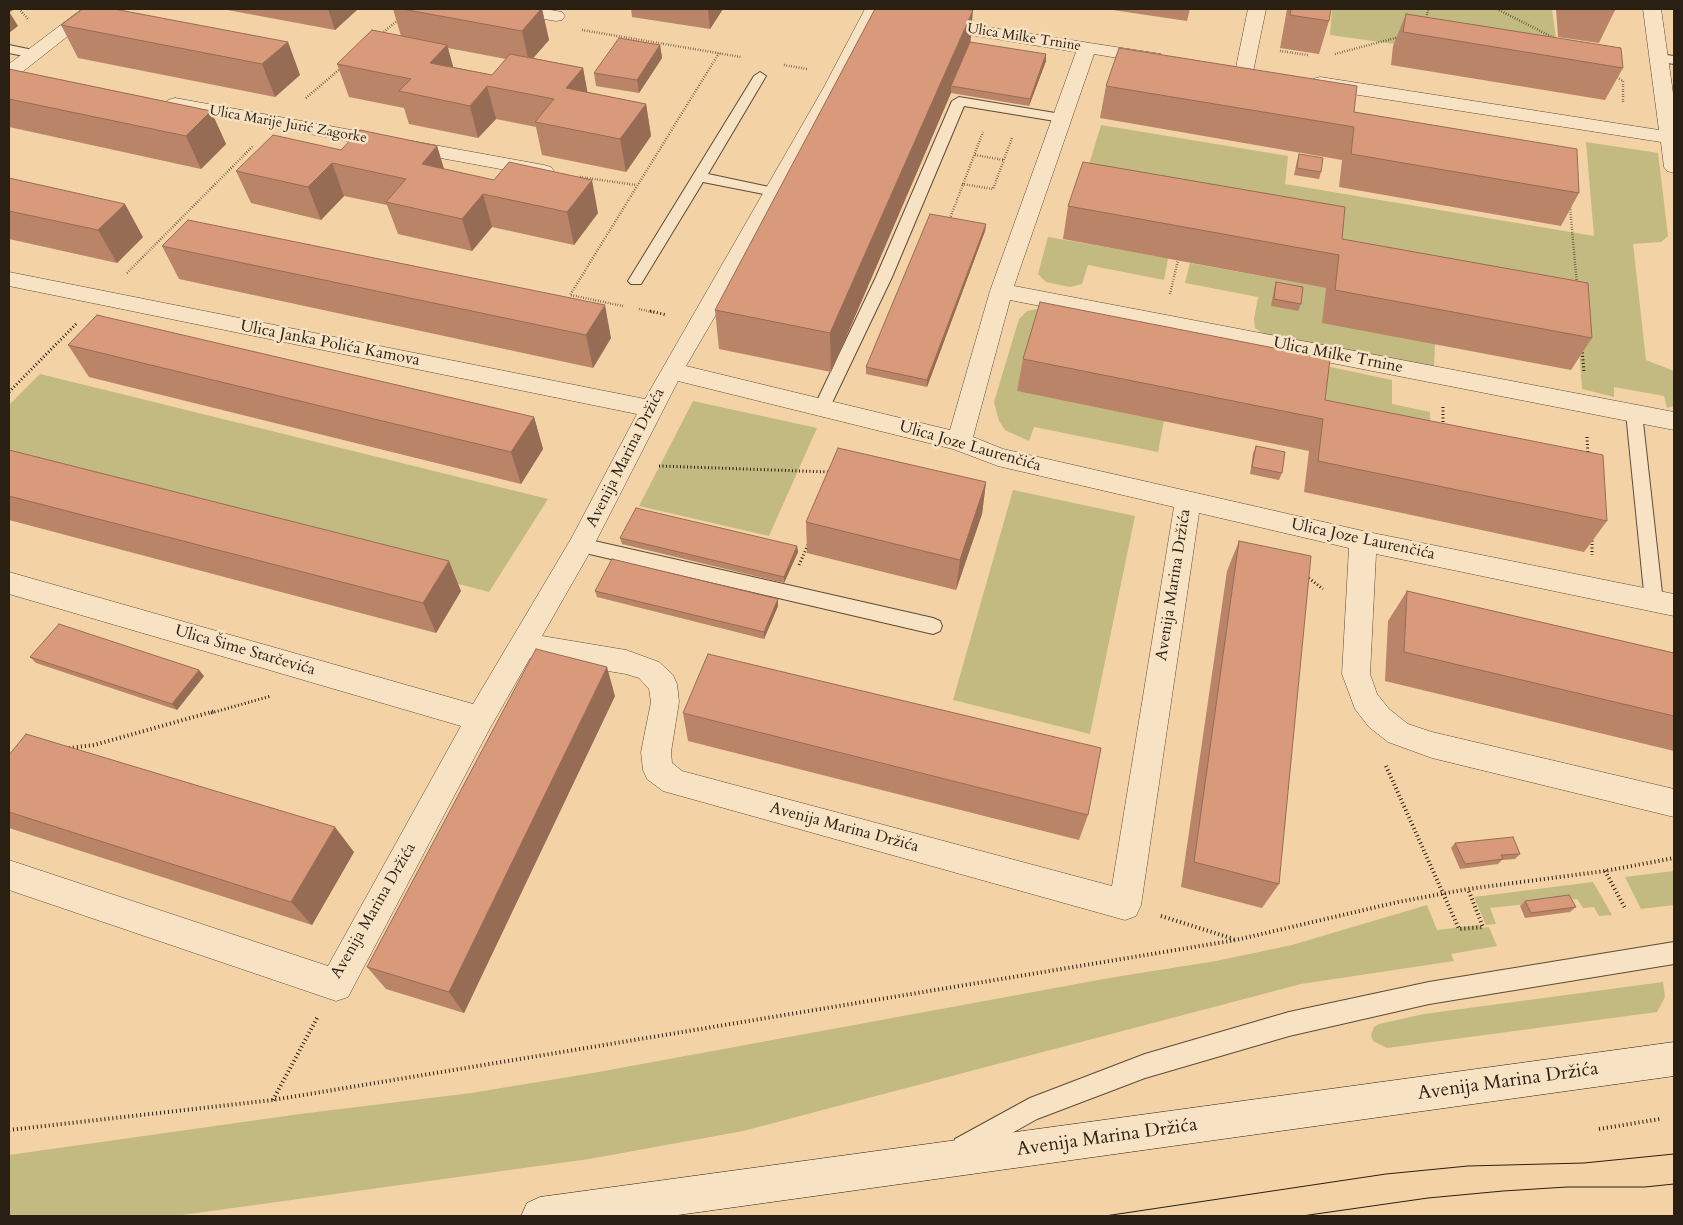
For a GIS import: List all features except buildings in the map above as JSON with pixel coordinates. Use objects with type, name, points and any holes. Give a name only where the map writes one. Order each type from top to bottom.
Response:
[{"type":"street","points":[[9,73],[92,9]]},
{"type":"street","points":[[514,9],[556,16]]},
{"type":"street","points":[[1244,72],[1258,9]]},
{"type":"street","points":[[1652,9],[1667,59],[1670,138],[1674,167]]},
{"type":"street","points":[[672,371],[878,13]]},
{"type":"street","name":"Ulica Milke Trnine","points":[[916,21],[1176,61]]},
{"type":"street","name":"Ulica Milke Trnine","points":[[959,441],[1001,291],[1087,48]]},
{"type":"street","points":[[1225,69],[1264,75]]},
{"type":"street","points":[[9,73],[31,76]]},
{"type":"street","points":[[1304,81],[1670,138]]},
{"type":"street","name":"Ulica Marije Jurić Zagorke","points":[[159,101],[568,176]]},
{"type":"street","name":"Ulica Janka Polića Kamova","points":[[9,278],[101,299],[607,398],[652,409]]},
{"type":"street","name":"Ulica Milke Trnine","points":[[1001,291],[1674,421]]},
{"type":"street","name":"Ulica Joze Laurenčića","points":[[672,371],[959,441],[998,457],[1363,541],[1664,603]]},
{"type":"street","name":"Avenija Marina Držića","points":[[9,875],[336,985],[480,719],[581,545],[672,371]]},
{"type":"street","name":"Avenija Marina Držića","points":[[524,645],[626,662],[649,670],[654,674],[663,684],[665,702],[656,752],[658,770],[674,782],[1125,905],[1188,501]]},
{"type":"street","points":[[1363,541],[1356,674],[1365,700],[1379,718],[1398,733],[1432,744],[1674,803]]},
{"type":"street","name":"Ulica Šime Starčevića","points":[[9,583],[480,719]]},
{"type":"street","name":"Avenija Marina Držića","points":[[540,1216],[1674,1059]]},
{"type":"lane","points":[[9,49],[34,54]]},
{"type":"lane","points":[[636,281],[701,177],[760,76]]},
{"type":"lane","points":[[822,407],[884,277],[958,101],[1061,118]]},
{"type":"lane","points":[[701,177],[774,192]]},
{"type":"lane","points":[[1634,413],[1664,603]]},
{"type":"lane","name":"Avenija Marina Držića","points":[[581,545],[932,626]]},
{"type":"lane","points":[[943,1160],[1030,1110],[1145,1066],[1289,1024],[1429,993],[1674,953]]},
{"type":"path","points":[[1424,27],[1428,9]]},
{"type":"path","points":[[1497,9],[1559,41]]},
{"type":"path","points":[[374,41],[404,15]]},
{"type":"path","points":[[578,29],[746,58]]},
{"type":"path","points":[[1331,55],[1406,36]]},
{"type":"path","points":[[625,306],[570,295],[719,53]]},
{"type":"path","points":[[783,65],[811,70]]},
{"type":"path","points":[[9,392],[276,123],[344,66]]},
{"type":"path","points":[[1615,76],[1623,81],[1623,105]]},
{"type":"path","points":[[926,178],[993,189],[1024,112]]},
{"type":"path","points":[[568,176],[636,185]]},
{"type":"path","points":[[1570,206],[1577,285]]},
{"type":"path","points":[[634,308],[670,316]]},
{"type":"path","points":[[1582,345],[1584,375]]},
{"type":"path","points":[[1442,376],[1443,432]]},
{"type":"path","points":[[1587,435],[1588,462]]},
{"type":"path","points":[[657,466],[838,472]]},
{"type":"path","points":[[1585,558],[1593,554],[1592,536]]},
{"type":"path","points":[[788,593],[809,541]]},
{"type":"path","points":[[1300,571],[1329,594]]},
{"type":"path","points":[[66,749],[94,744],[272,696]]},
{"type":"path","points":[[1384,760],[1460,929],[1482,927],[1468,889]]},
{"type":"path","points":[[9,1130],[273,1100],[1236,940],[1444,893],[1605,871],[1674,858]]},
{"type":"path","points":[[1605,871],[1625,908]]},
{"type":"path","points":[[1125,905],[1236,940]]},
{"type":"path","points":[[273,1100],[336,985]]},
{"type":"path","points":[[1599,1129],[1660,1119]]},
{"type":"shaded area","points":[[1332,9],[1552,9],[1560,67],[1330,35]]},
{"type":"shaded area","points":[[1101,125],[1288,156],[1285,184],[1594,236],[1586,142],[1658,153],[1668,236],[1661,242],[1633,244],[1646,360],[1674,371],[1674,406],[1667,408],[1664,396],[1614,387],[1614,397],[1582,389],[1576,306],[1341,264],[1343,233],[1082,188]]},
{"type":"shaded area","points":[[1048,237],[1168,258],[1164,280],[1088,265],[1082,284],[1070,287],[1046,282],[1038,274]]},
{"type":"shaded area","points":[[1190,263],[1326,288],[1435,344],[1434,367],[1266,336],[1255,328],[1254,320],[1258,297],[1185,283]],"holes":[[[1274,289],[1298,311],[1272,306]]]},
{"type":"shaded area","points":[[1038,309],[1018,391],[1164,421],[1158,452],[1034,427],[1029,441],[1005,430],[999,421],[994,402],[1019,319],[1027,311]]},
{"type":"shaded area","points":[[1197,339],[1392,380],[1392,404],[1430,412],[1431,456]]},
{"type":"shaded area","points":[[40,374],[548,499],[489,592],[9,467],[9,405]]},
{"type":"shaded area","points":[[693,401],[817,428],[769,536],[639,506]]},
{"type":"shaded area","points":[[1013,490],[1135,516],[1090,734],[953,700]]},
{"type":"shaded area","points":[[1674,871],[1674,905],[1641,909],[1625,877]]},
{"type":"shaded area","points":[[1593,882],[1612,915],[1599,916],[1594,907],[1583,908],[1577,899],[1563,900],[1490,908],[1496,924],[1486,925],[1474,897]]},
{"type":"shaded area","points":[[1427,905],[1437,930],[1479,925],[1481,928],[1489,927],[1497,946],[1451,954],[1454,961],[1301,984],[743,1131],[589,1159],[175,1216],[9,1216],[9,1155],[300,1114],[471,1093],[593,1073],[1115,977],[1216,961],[1292,945]]},
{"type":"shaded area","points":[[1663,982],[1665,997],[1657,1012],[1387,1048],[1373,1041],[1371,1035],[1374,1027],[1379,1024],[1424,1014]]},
{"type":"tram line","points":[[1105,1216],[1386,1174],[1468,1166],[1584,1163],[1674,1154]]},
{"type":"tram line","points":[[1302,1216],[1428,1198],[1503,1191],[1567,1187],[1645,1187],[1674,1184]]}]
